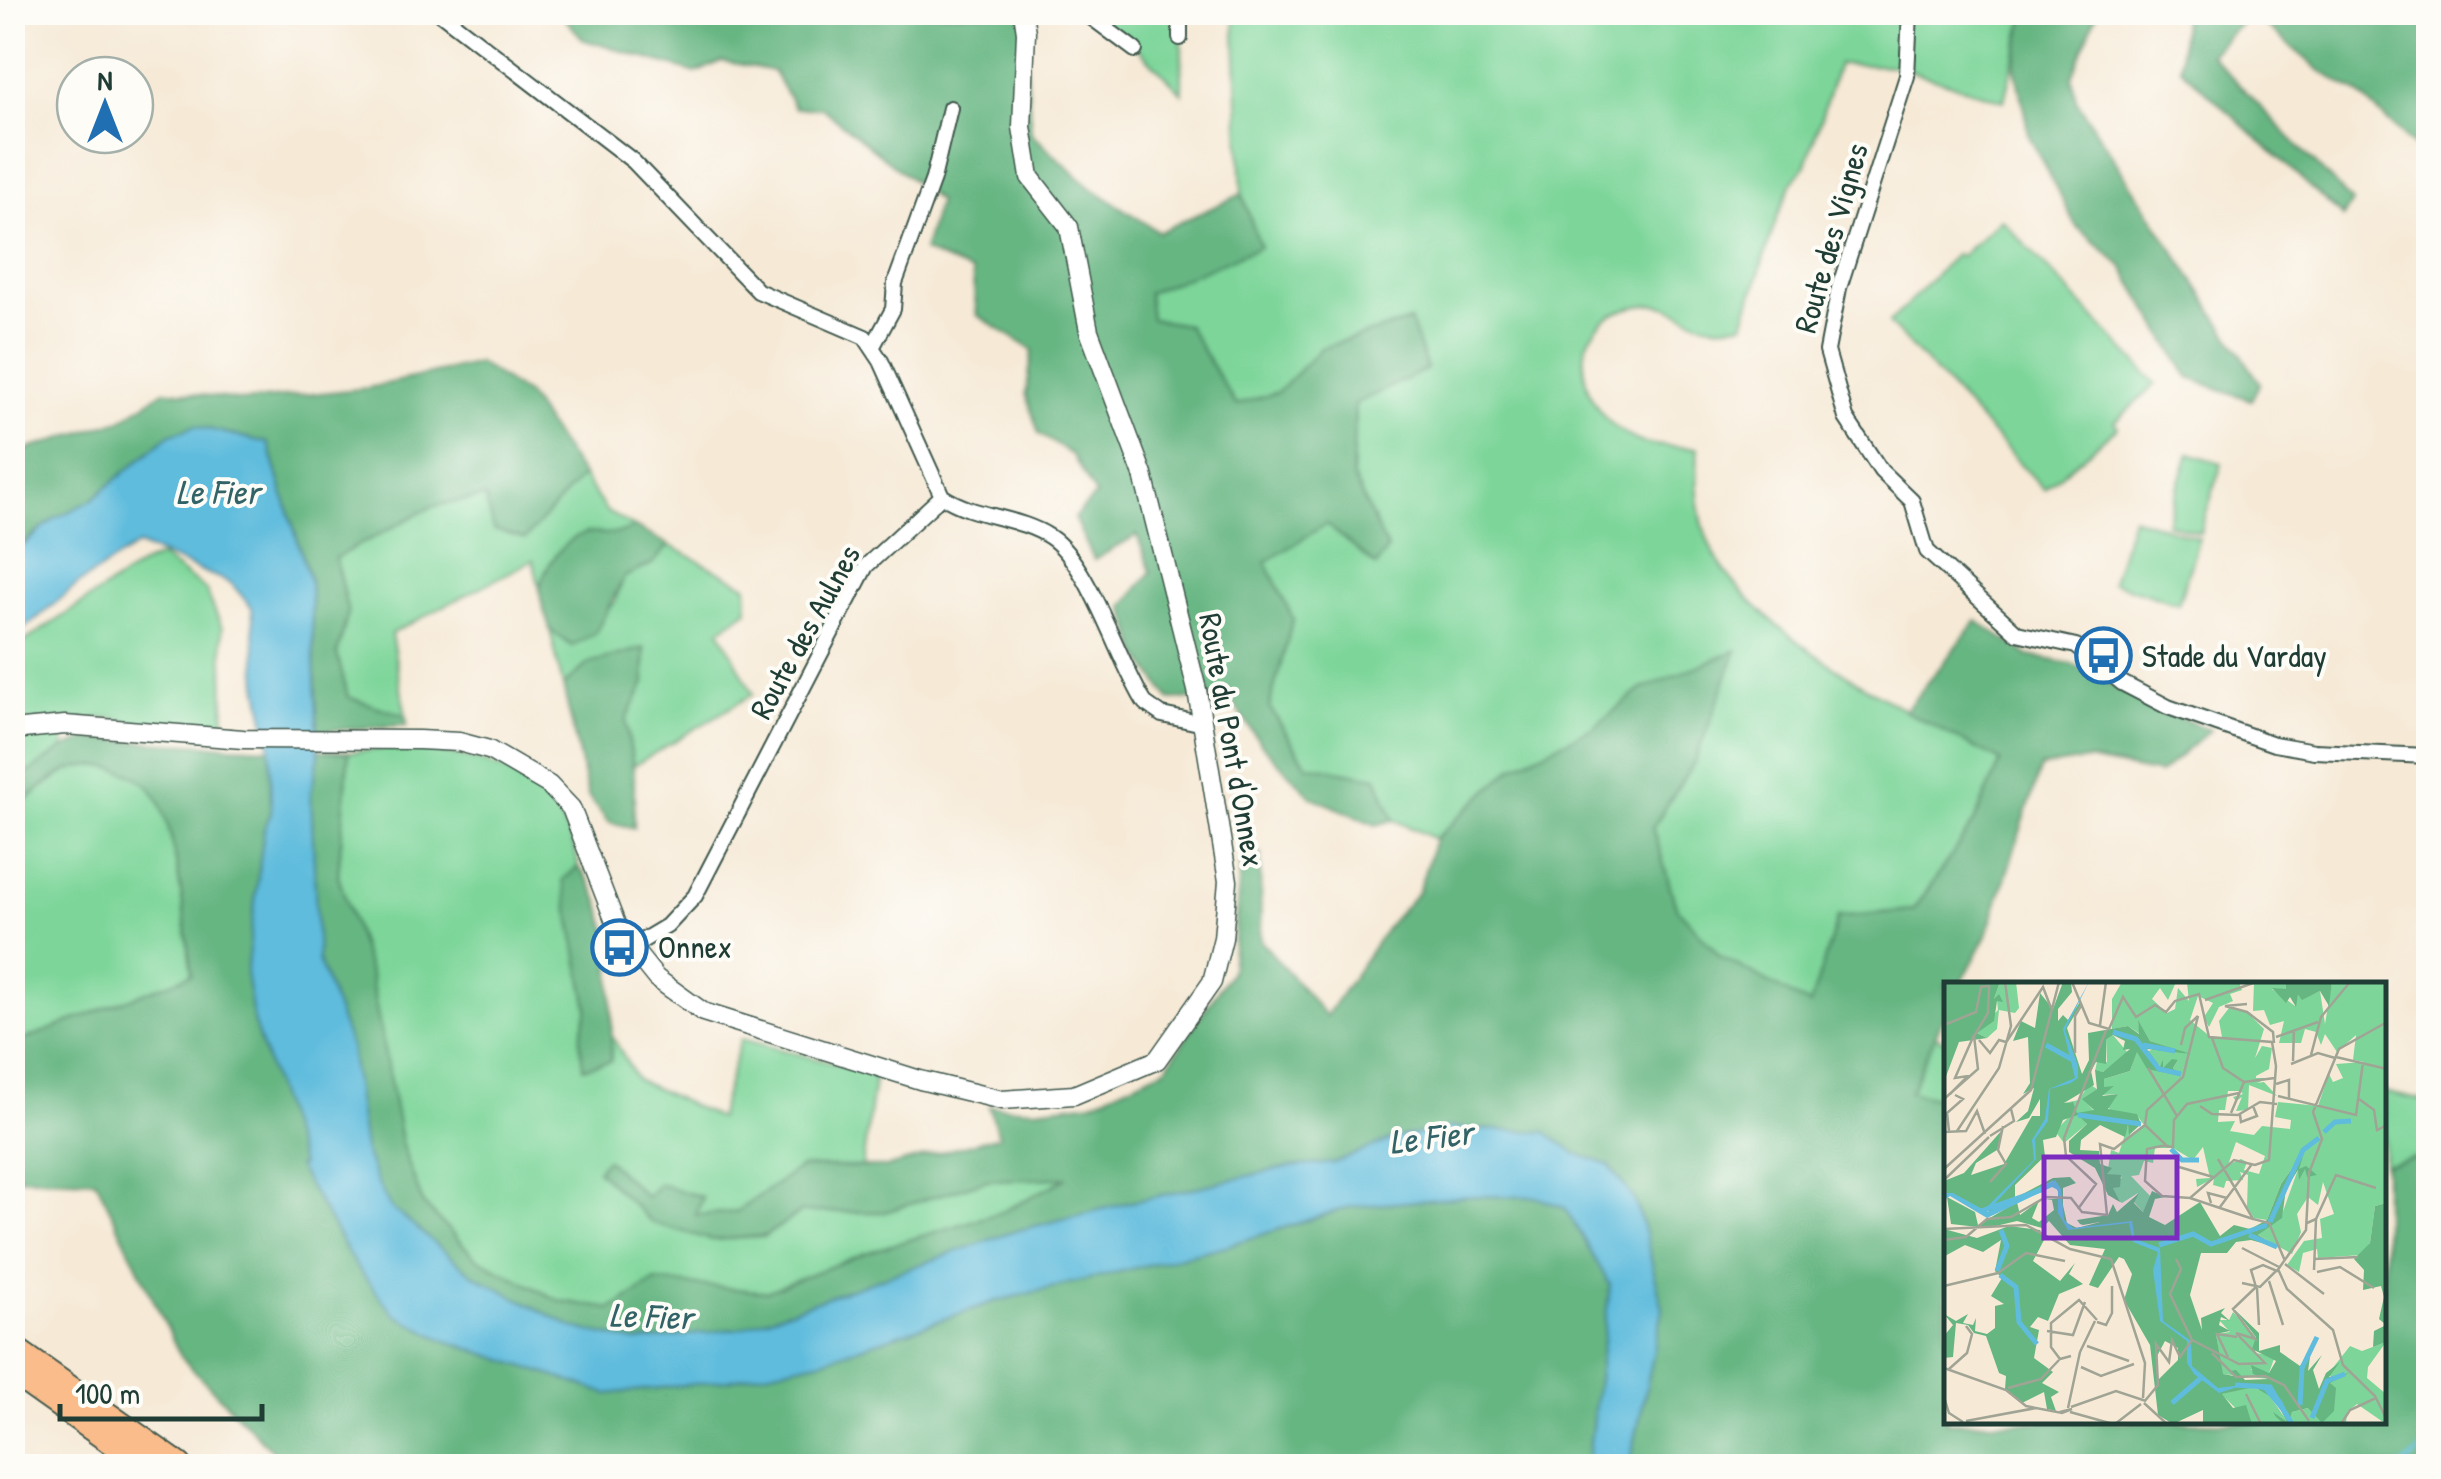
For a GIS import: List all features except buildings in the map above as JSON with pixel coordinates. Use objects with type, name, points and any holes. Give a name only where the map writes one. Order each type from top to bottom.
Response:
[{"type":"highway","points":[[12,1348],[179,1466]]},
{"type":"highway","points":[[12,1371],[146,1466]]},
{"type":"street","points":[[439,12],[633,162],[758,291],[836,321],[873,346],[942,496],[1034,529],[1060,545],[1079,572],[1144,703],[1162,715],[1198,723]]},
{"type":"street","name":"Route du Pont d'Onnex","points":[[12,730],[108,727],[243,738],[459,742],[489,750],[550,785],[571,808],[610,912],[630,948],[656,978],[703,1012],[920,1080],[1002,1100],[1074,1096],[1157,1060],[1212,982],[1223,938],[1228,881],[1198,723],[1196,690],[1142,475],[1089,331],[1069,227],[1030,176],[1022,127],[1026,32],[1022,12]]},
{"type":"street","points":[[1084,12],[1135,50]]},
{"type":"street","points":[[1180,12],[1180,38]]},
{"type":"street","name":"Route des Vignes","points":[[1910,12],[1907,76],[1839,288],[1827,351],[1846,418],[1881,471],[1912,501],[1927,551],[2018,633],[2076,646],[2122,683],[2168,708],[2274,744],[2314,751],[2428,756]]},
{"type":"street","points":[[873,346],[892,309],[895,283],[932,180],[950,108]]},
{"type":"street","name":"Route des Aulnes","points":[[630,948],[667,926],[696,896],[866,566],[942,496]]},
{"type":"green space","points":[[2183,12],[2428,13],[2428,159],[2358,93],[2319,70],[2251,13],[2210,54],[2352,202],[2343,217],[2180,67]]},
{"type":"green space","points":[[560,13],[1023,13],[1031,133],[1088,186],[1159,232],[1242,194],[1260,247],[1148,293],[1151,319],[1187,325],[1236,405],[1278,392],[1321,348],[1410,321],[1427,369],[1355,404],[1352,475],[1387,550],[1376,566],[1326,524],[1266,562],[1293,619],[1269,707],[1307,765],[1377,777],[1394,820],[1376,825],[1312,797],[1261,744],[1229,697],[1170,700],[1139,655],[1124,606],[1151,572],[1137,535],[1094,560],[1074,518],[1096,495],[1072,455],[1039,434],[1026,394],[1033,350],[977,315],[972,272],[923,251],[938,201],[822,108],[795,108],[773,71],[722,61],[696,73],[584,40]]},
{"type":"green space","points":[[1088,13],[1182,13],[1182,93],[1129,39]]},
{"type":"green space","points":[[1234,13],[2025,13],[2004,101],[1896,66],[1838,64],[1806,165],[1792,183],[1776,220],[1743,324],[1711,325],[1662,305],[1639,306],[1613,315],[1596,329],[1586,347],[1588,389],[1599,410],[1615,427],[1643,443],[1698,448],[1698,491],[1705,533],[1717,559],[1740,590],[1806,648],[1846,675],[2001,761],[1974,822],[1914,910],[1838,917],[1810,1006],[1720,956],[1676,907],[1653,827],[1695,761],[1642,689],[1594,727],[1513,767],[1435,839],[1394,820],[1377,777],[1307,765],[1269,707],[1293,619],[1265,561],[1326,524],[1376,566],[1387,549],[1352,475],[1355,404],[1427,368],[1409,321],[1321,348],[1278,392],[1236,406],[1187,325],[1151,319],[1148,292],[1259,247],[1242,194]]},
{"type":"green space","points":[[2025,13],[2097,13],[2072,77],[2076,100],[2260,383],[2251,400],[2189,378],[2122,266],[2076,226],[2030,138],[2015,68]]},
{"type":"green space","points":[[2001,219],[2156,384],[2115,422],[2118,427],[2044,489],[1889,323],[1956,254],[1960,257]]},
{"type":"green space","points":[[478,363],[527,395],[582,476],[525,539],[494,530],[485,497],[433,506],[335,558],[348,613],[337,654],[348,697],[406,716],[407,725],[318,731],[310,581],[268,443],[195,426],[169,435],[92,500],[54,519],[13,552],[13,454],[121,420],[165,390],[245,401],[368,388]]},
{"type":"green space","points":[[2189,453],[2222,463],[2200,533],[2167,523]]},
{"type":"green space","points":[[582,476],[607,512],[635,527],[617,537],[586,533],[549,568],[540,589],[533,560],[391,634],[406,716],[348,698],[337,654],[348,613],[335,558],[433,506],[486,497],[525,539]]},
{"type":"green space","points":[[2132,517],[2199,538],[2178,604],[2112,582]]},
{"type":"green space","points":[[635,527],[669,545],[652,564],[624,577],[596,632],[572,646],[550,630],[540,596],[545,573],[572,539]]},
{"type":"green space","points":[[669,545],[747,586],[748,610],[720,630],[753,694],[633,766],[626,720],[645,683],[644,648],[590,663],[563,686],[550,630],[572,645],[615,602],[624,577],[652,564]]},
{"type":"green space","points":[[161,557],[206,590],[222,628],[225,734],[161,729],[112,718],[13,723],[13,649],[144,563]]},
{"type":"green space","points":[[1977,621],[2029,656],[2072,664],[2146,704],[2210,730],[2159,774],[2087,760],[2041,767],[1987,935],[1962,982],[1944,982],[1944,1016],[1910,1092],[1944,1100],[1944,1424],[2386,1424],[2386,1165],[2428,1155],[2428,1466],[287,1466],[181,1357],[96,1180],[13,1177],[13,1044],[192,974],[172,841],[159,801],[144,782],[122,770],[84,766],[57,776],[16,809],[13,783],[64,748],[87,739],[349,752],[338,876],[370,975],[402,1146],[423,1204],[475,1257],[560,1301],[611,1309],[656,1281],[766,1292],[865,1253],[1002,1212],[1067,1178],[987,1180],[885,1212],[801,1212],[764,1236],[712,1240],[652,1223],[597,1170],[606,1159],[646,1197],[659,1184],[702,1197],[696,1215],[736,1212],[801,1167],[888,1167],[999,1136],[989,1106],[1035,1109],[1092,1102],[1166,1068],[1231,971],[1241,862],[1260,854],[1261,941],[1326,1016],[1390,923],[1418,892],[1435,839],[1513,767],[1594,727],[1642,689],[1737,650],[1695,761],[1653,827],[1676,907],[1720,956],[1810,1005],[1838,917],[1914,910],[1974,822],[2001,761],[1905,711]]},
{"type":"green space","points":[[644,648],[645,683],[626,720],[634,776],[634,828],[608,822],[588,796],[563,686],[589,663]]},
{"type":"green space","points":[[65,733],[64,748],[17,808],[55,779],[79,767],[118,769],[151,789],[170,834],[192,975],[13,1044],[13,738]]},
{"type":"green space","points":[[393,748],[466,757],[489,764],[531,786],[549,803],[563,824],[578,861],[578,867],[563,880],[588,1008],[580,1040],[610,1061],[611,1034],[637,1080],[718,1118],[741,1039],[875,1074],[862,1167],[801,1167],[736,1212],[695,1216],[702,1197],[647,1197],[607,1160],[597,1170],[712,1240],[764,1237],[801,1212],[885,1212],[987,1180],[1068,1177],[1002,1212],[766,1292],[656,1281],[611,1309],[560,1301],[475,1257],[423,1204],[402,1146],[370,975],[338,876],[349,752]]},
{"type":"green space","points":[[578,867],[592,885],[601,907],[612,986],[611,1061],[583,1068],[580,1040],[588,1008],[563,880]]},
{"type":"green space","points":[[1934,1034],[1944,1041],[1944,1100],[1910,1093]]},
{"type":"green space","points":[[2386,1092],[2428,1102],[2428,1155],[2386,1165]]},
{"type":"water","name":"Le Fier","points":[[195,426],[268,443],[310,581],[319,756],[311,792],[318,960],[350,1046],[364,1149],[390,1207],[472,1274],[574,1328],[637,1342],[740,1328],[1012,1232],[1288,1167],[1334,1163],[1395,1138],[1451,1128],[1546,1132],[1574,1153],[1609,1165],[1634,1199],[1643,1226],[1663,1309],[1631,1459],[1635,1466],[1587,1466],[1610,1285],[1565,1208],[1536,1197],[1474,1196],[1350,1207],[1226,1246],[997,1301],[823,1360],[728,1380],[608,1394],[446,1341],[394,1314],[355,1265],[297,1166],[301,1165],[254,1024],[246,973],[264,829],[271,813],[270,745],[258,684],[252,608],[231,583],[138,545],[77,585],[13,638],[13,554],[54,519],[92,500],[169,435]]},
{"type":"waterway","points":[[2402,1466],[2428,1446]]},
{"type":"place","name":"Stade du Varday","points":[[2103,656]]},
{"type":"place","name":"Onnex","points":[[619,947]]}]
